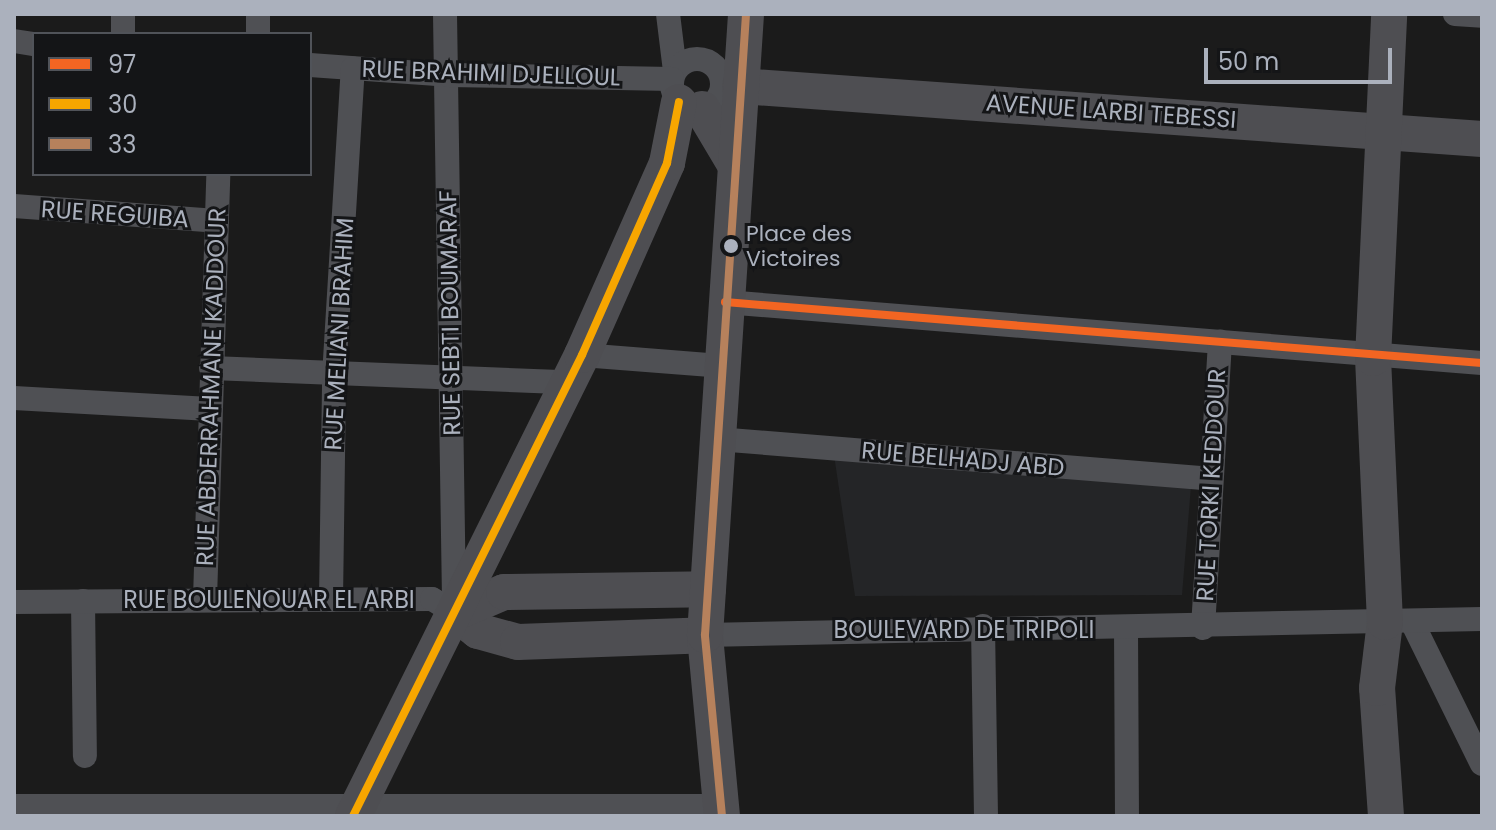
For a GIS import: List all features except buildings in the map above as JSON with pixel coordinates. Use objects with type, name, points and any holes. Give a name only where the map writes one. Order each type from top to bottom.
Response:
[{"type":"street","name":"RUE SEBTI BOUMARAF","points":[[445,14],[455,613]]},
{"type":"street","points":[[668,14],[682,90],[734,163]]},
{"type":"street","points":[[1386,816],[1377,688],[1398,622],[1373,358],[1389,14]]},
{"type":"street","points":[[1455,14],[1482,16]]},
{"type":"street","points":[[682,90],[721,93],[745,22]]},
{"type":"street","points":[[355,812],[574,368],[667,163],[682,90],[696,59],[728,77]]},
{"type":"street","name":"RUE BRAHIMI DJELLOUL","points":[[312,65],[682,90]]},
{"type":"street","name":"RUE MELIANI BRAHIM","points":[[331,600],[334,376],[353,69]]},
{"type":"street","points":[[16,810],[722,811],[705,635],[734,163],[728,77]]},
{"type":"street","name":"AVENUE LARBI TEBESSI","points":[[728,77],[1482,139]]},
{"type":"street","name":"RUE ABDERRAHMANE KADDOUR","points":[[205,599],[218,176]]},
{"type":"street","name":"RUE REGUIBA","points":[[14,206],[216,221]]},
{"type":"street","points":[[725,302],[1220,342],[1373,358],[1482,363]]},
{"type":"street","name":"RUE TORKI KEDDOUR","points":[[1203,628],[1209,479],[1220,342]]},
{"type":"street","points":[[211,368],[334,376],[450,377],[574,368],[721,366]]},
{"type":"street","points":[[14,398],[210,409]]},
{"type":"street","name":"RUE BELHADJ ABD","points":[[717,439],[1209,479]]},
{"type":"street","points":[[455,613],[504,592],[708,589]]},
{"type":"street","name":"RUE BOULENOUAR EL ARBI","points":[[14,602],[432,599],[455,613]]},
{"type":"street","points":[[83,601],[85,756]]},
{"type":"street","name":"BOULEVARD DE TRIPOLI","points":[[455,613],[478,631],[518,642],[983,626],[1203,628],[1482,619]]},
{"type":"street","points":[[1398,622],[1482,764]]},
{"type":"street","points":[[983,626],[986,816]]},
{"type":"street","points":[[1126,629],[1127,816]]},
{"type":"shaded area","points":[[834,455],[1191,486],[1182,595],[855,596]]},
{"type":"transit line","name":"33","points":[[722,816],[705,635],[746,14]]},
{"type":"transit line","name":"30","points":[[353,816],[582,355],[667,163],[679,102]]},
{"type":"transit line","name":"97","points":[[725,302],[1482,363]]},
{"type":"place","name":"Place des Victoires","points":[[731,246]]}]
